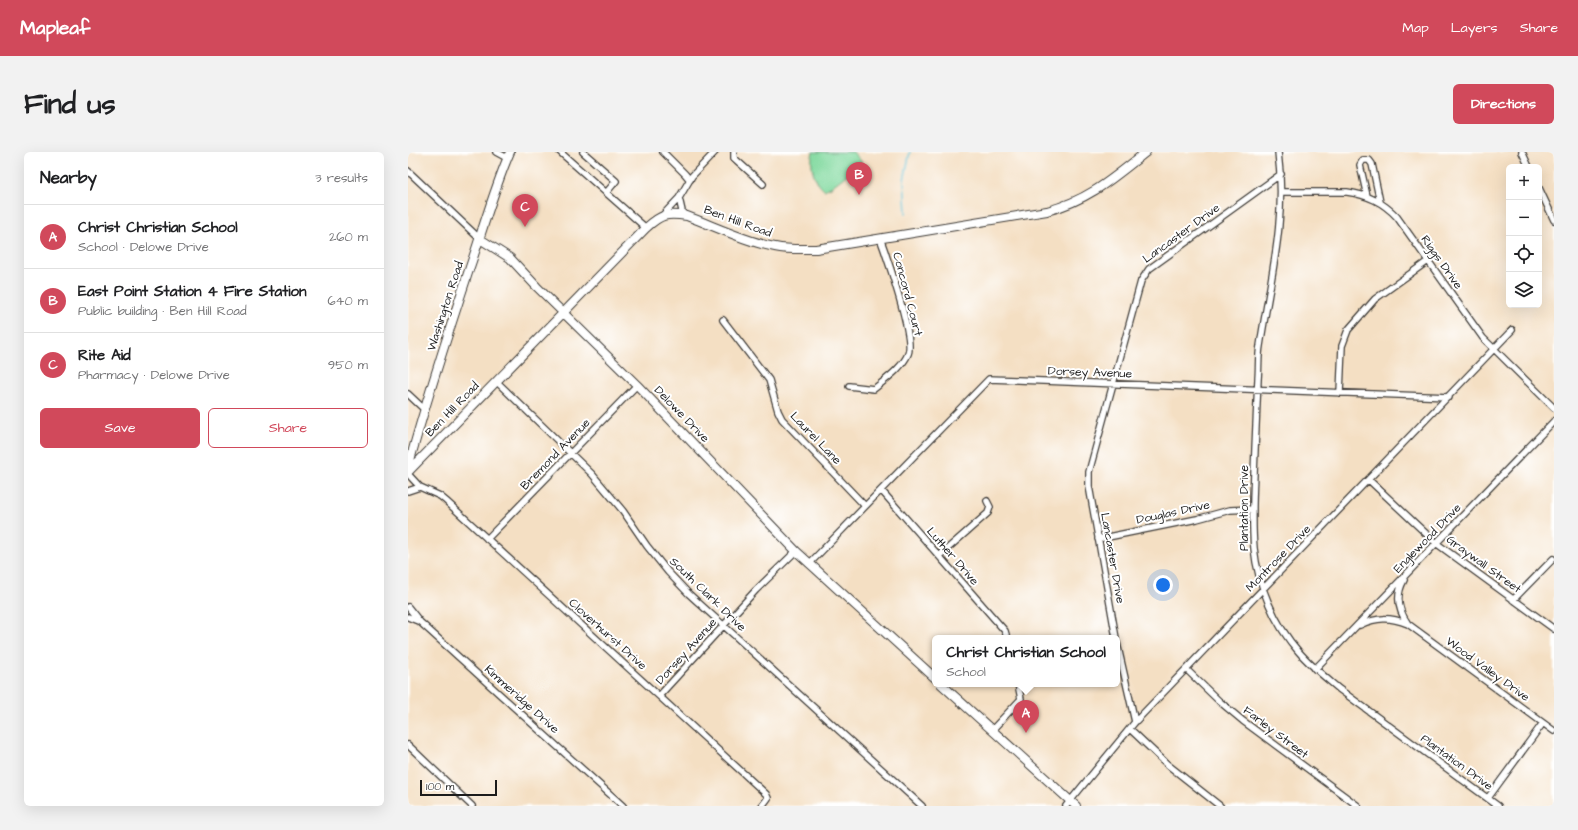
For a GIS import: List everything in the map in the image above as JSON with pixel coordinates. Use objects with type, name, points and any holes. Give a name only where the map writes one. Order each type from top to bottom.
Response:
[{"type":"street","points":[[496,152],[508,155]]},
{"type":"street","points":[[583,152],[616,181],[606,193]]},
{"type":"street","points":[[663,152],[690,180]]},
{"type":"street","points":[[663,215],[679,198],[690,180],[715,152]]},
{"type":"street","points":[[734,152],[734,158],[763,184]]},
{"type":"street","name":"Ben Hill Road","points":[[408,473],[646,228],[663,215],[675,214],[687,216],[760,243],[784,248],[816,248],[1061,208],[1098,190],[1146,152]]},
{"type":"street","name":"Plantation Drive","points":[[1278,152],[1282,192],[1279,233],[1260,349],[1258,389],[1253,509],[1254,550],[1258,573],[1272,610],[1285,633],[1298,652],[1315,670],[1498,806]]},
{"type":"street","points":[[1522,152],[1528,164]]},
{"type":"street","points":[[563,153],[646,228]]},
{"type":"street","name":"Washington Road","points":[[408,468],[500,174],[508,155]]},
{"type":"street","points":[[1367,196],[1360,165],[1363,160],[1369,160],[1372,164],[1380,202]]},
{"type":"street","name":"Delowe Drive","points":[[408,171],[480,238],[510,258],[637,385],[809,564],[932,675]]},
{"type":"street","name":"Lancaster Drive","points":[[1115,635],[1089,486],[1089,472],[1141,281],[1144,274],[1149,269],[1281,174]]},
{"type":"street","name":"Riggs Drive","points":[[1282,192],[1347,192],[1367,196],[1380,202],[1397,217],[1483,338],[1554,408]]},
{"type":"street","points":[[1542,194],[1554,220]]},
{"type":"street","points":[[679,198],[682,211],[687,216]]},
{"type":"street","name":"Concord Court","points":[[848,386],[874,389],[904,361],[909,353],[910,345],[902,308],[880,238]]},
{"type":"street","points":[[1340,393],[1342,346],[1348,330],[1375,299],[1428,261]]},
{"type":"street","name":"Laurel Lane","points":[[722,320],[769,380],[778,411],[782,419],[865,506]]},
{"type":"street","name":"Montrose Drive","points":[[1071,804],[1135,722],[1512,330]]},
{"type":"street","name":"Dorsey Avenue","points":[[809,564],[989,379],[1449,397]]},
{"type":"street","name":"South Clark Drive","points":[[496,381],[571,453],[610,494],[647,546],[668,572],[922,806]]},
{"type":"street","name":"Bremond Avenue","points":[[487,539],[637,385]]},
{"type":"street","points":[[408,394],[425,410]]},
{"type":"street","name":"Englewood Drive","points":[[1315,670],[1554,421]]},
{"type":"street","name":"Cloverhurst Drive","points":[[408,473],[420,487],[440,496],[766,794],[768,798],[762,806]]},
{"type":"street","name":"Graywall Street","points":[[1369,480],[1436,543],[1554,629]]},
{"type":"street","points":[[408,491],[420,487]]},
{"type":"street","name":"Luther Drive","points":[[881,490],[1005,631],[1006,635]]},
{"type":"street","points":[[939,556],[988,513],[990,507],[987,501]]},
{"type":"street","name":"Douglas Drive","points":[[1098,539],[1198,519],[1230,510],[1253,509]]},
{"type":"street","name":"Dorsey Avenue","points":[[659,696],[756,590],[796,551]]},
{"type":"street","points":[[1513,600],[1553,559]]},
{"type":"street","name":"Wood Valley Drive","points":[[1408,624],[1400,609],[1399,594],[1404,580],[1418,563]]},
{"type":"street","name":"Kimmeridge Drive","points":[[408,607],[420,622],[623,806]]},
{"type":"street","points":[[408,617],[420,622]]},
{"type":"street","name":"Wood Valley Drive","points":[[1357,626],[1371,620],[1383,618],[1395,619],[1408,624],[1554,731]]},
{"type":"street","points":[[1120,656],[1135,722]]},
{"type":"street","name":"Farley Street","points":[[1186,669],[1219,701],[1243,721],[1358,806]]},
{"type":"street","points":[[945,687],[1071,804]]},
{"type":"street","points":[[992,730],[1021,699],[1019,687]]},
{"type":"street","points":[[1488,798],[1543,723]]},
{"type":"street","points":[[1130,729],[1168,765],[1220,806]]},
{"type":"street","points":[[408,745],[472,806]]},
{"type":"green space","points":[[813,152],[853,152],[861,161],[861,164],[831,187],[824,190],[820,187],[813,172]]},
{"type":"waterway","points":[[906,213],[904,180],[910,152]]},
{"type":"place","name":"East Point Station 4 Fire Station","points":[[859,195]]},
{"type":"place","name":"Rite Aid","points":[[525,227]]},
{"type":"place","name":"Christ Christian School","points":[[1026,733]]}]
